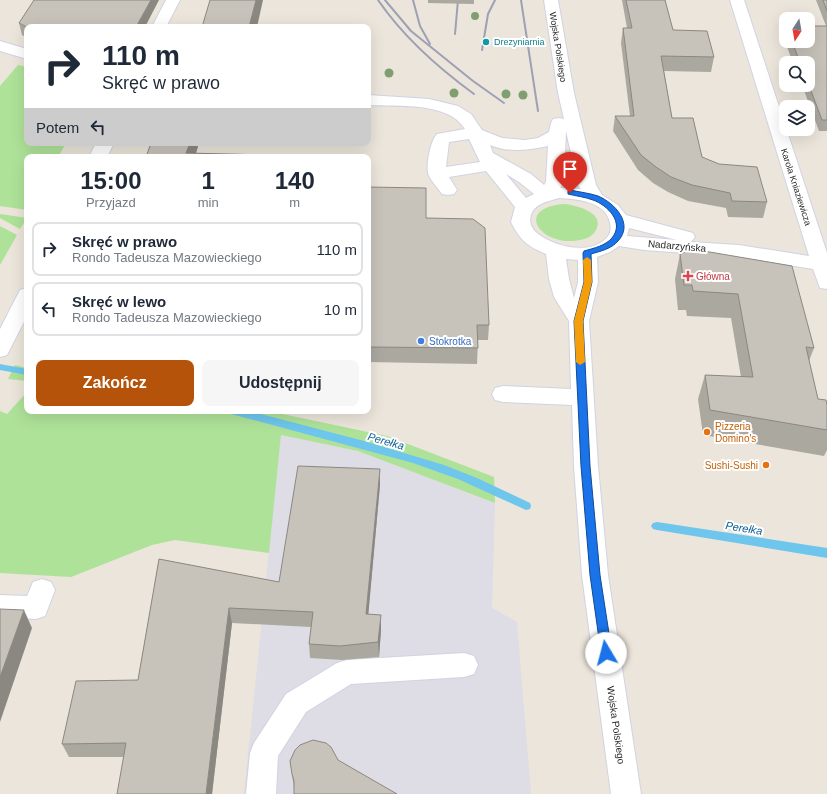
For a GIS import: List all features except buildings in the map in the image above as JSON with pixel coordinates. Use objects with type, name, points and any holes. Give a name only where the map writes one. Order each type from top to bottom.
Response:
[{"type":"street","points":[[161,24],[173,0]]},
{"type":"street","name":"Wojska Polskiego","points":[[551,0],[566,93],[587,185],[595,198]]},
{"type":"street","name":"Karola Kniaziewicza","points":[[736,0],[824,264],[827,283]]},
{"type":"street","points":[[0,46],[24,53]]},
{"type":"street","name":"Wojska Polskiego","points":[[546,195],[555,182],[557,135],[566,93]]},
{"type":"street","points":[[371,100],[435,105],[450,108],[462,114],[469,122],[489,160],[506,187],[525,206]]},
{"type":"street","points":[[448,190],[437,174],[441,140],[445,137],[474,133],[499,143],[525,145],[542,142],[557,135]]},
{"type":"street","points":[[437,174],[489,160],[525,178],[546,195]]},
{"type":"street","points":[[570,193],[595,198],[610,208],[620,219],[620,230],[615,240],[605,248],[587,253],[573,254],[555,252],[539,246],[527,237],[520,227],[520,216],[525,206],[546,195],[570,193]]},
{"type":"street","name":"Nadarzyńska","points":[[620,219],[739,251]]},
{"type":"street","name":"Nadarzyńska","points":[[615,240],[644,244],[739,251],[824,264]]},
{"type":"street","name":"Wojska Polskiego","points":[[555,252],[559,279],[564,296],[579,321]]},
{"type":"street","name":"Wojska Polskiego","points":[[587,253],[588,282],[579,321],[586,466],[595,575],[626,794]]},
{"type":"street","points":[[0,349],[24,302]]},
{"type":"street","points":[[504,394],[582,398]]},
{"type":"street","points":[[0,606],[36,608],[42,590]]},
{"type":"street","points":[[261,794],[264,753],[296,703],[347,672],[464,665]]},
{"type":"shaded area","points":[[281,435],[358,451],[495,503],[492,608],[517,622],[531,794],[244,794]]},
{"type":"green space","points":[[18,65],[24,66],[24,146],[64,146],[60,154],[24,154],[24,210],[0,206],[0,86]]},
{"type":"green space","points":[[566,204],[589,211],[594,215],[598,224],[596,230],[591,236],[584,239],[569,241],[556,239],[546,234],[539,227],[536,220],[539,212],[549,207]]},
{"type":"green space","points":[[0,214],[24,218],[24,223],[20,229],[0,218]]},
{"type":"green space","points":[[0,226],[17,235],[0,265]]},
{"type":"green space","points":[[15,365],[24,367],[24,381],[8,379]]},
{"type":"green space","points":[[24,395],[24,414],[282,414],[387,436],[494,477],[495,503],[358,451],[281,435],[269,553],[175,540],[152,545],[71,577],[0,573],[0,411],[7,414]]},
{"type":"waterway","name":"Perełka","points":[[0,367],[24,371]]},
{"type":"waterway","name":"Perełka","points":[[246,414],[364,445],[440,468],[494,490],[526,506]]},
{"type":"waterway","name":"Perełka","points":[[657,526],[827,553]]},
{"type":"railway","points":[[378,0],[399,27],[422,51],[474,94]]},
{"type":"railway","points":[[385,0],[411,31],[473,81],[504,103]]},
{"type":"railway","points":[[413,0],[420,26],[430,44]]},
{"type":"railway","points":[[455,34],[458,0]]},
{"type":"railway","points":[[482,50],[488,14],[495,0]]},
{"type":"railway","points":[[521,0],[538,111]]},
{"type":"slow traffic","points":[[580,362],[579,321],[588,282],[587,260]]},
{"type":"place","name":"Drezyniarnia","points":[[486,42]]},
{"type":"place","name":"Główna","points":[[688,276]]},
{"type":"place","name":"Stokrotka","points":[[421,341]]},
{"type":"place","name":"Pizzeria Domino's","points":[[707,432]]},
{"type":"place","name":"Sushi-Sushi","points":[[766,465]]},
{"type":"route","points":[[570,193],[583,194],[595,198],[606,204],[620,219],[620,230],[615,240],[605,248],[587,253],[588,282],[579,321],[582,410],[586,466],[595,575],[606,653]]}]
